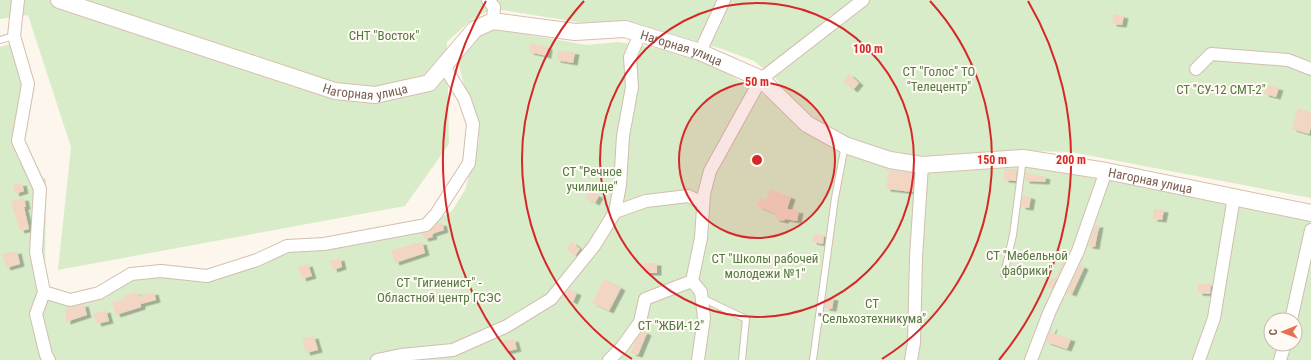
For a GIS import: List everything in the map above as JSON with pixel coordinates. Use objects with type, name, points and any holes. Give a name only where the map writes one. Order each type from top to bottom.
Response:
[{"type":"street","points":[[18,0],[14,36],[28,84],[18,141],[40,189],[36,252],[44,292],[36,314],[46,355],[49,360]]},
{"type":"street","name":"Нагорная улица","points":[[60,0],[335,91],[375,95],[429,83],[475,29],[493,21],[575,32],[625,29],[700,52],[761,79],[806,124],[846,145],[890,160],[922,166],[1023,158],[1106,171],[1311,213]]},
{"type":"street","points":[[488,0],[494,7],[493,21]]},
{"type":"street","points":[[700,52],[724,0]]},
{"type":"street","points":[[692,281],[701,238],[703,203],[710,170],[761,79],[863,0]]},
{"type":"street","points":[[377,360],[401,355],[453,350],[507,326],[551,300],[594,246],[615,212],[620,185],[623,136],[632,87],[630,57],[640,34]]},
{"type":"street","points":[[1196,69],[1211,54],[1288,60],[1311,69]]},
{"type":"street","points":[[44,292],[70,300],[99,293],[132,274],[161,271],[207,276],[257,260],[287,246],[324,244],[426,225],[436,214],[469,163],[473,124],[464,98],[444,66]]},
{"type":"street","points":[[911,360],[914,343],[916,257],[922,166]]},
{"type":"street","points":[[1031,360],[1049,313],[1078,251],[1106,171]]},
{"type":"street","points":[[615,212],[646,201],[688,196],[703,203]]},
{"type":"street","points":[[1199,360],[1214,318],[1234,198]]},
{"type":"street","points":[[1294,312],[1311,230]]},
{"type":"street","points":[[692,281],[701,292],[704,318],[698,360]]},
{"type":"street","points":[[609,360],[622,347],[640,322],[645,299],[692,281]]},
{"type":"lane","points":[[0,40],[14,36]]},
{"type":"lane","points":[[813,360],[834,198],[846,145]]},
{"type":"lane","points":[[1004,274],[1013,235],[1023,158]]},
{"type":"lane","points":[[702,298],[746,319],[742,360]]},
{"type":"green space","points":[[0,0],[1311,0],[1311,198],[1071,152],[1032,151],[921,158],[869,148],[828,127],[801,108],[775,78],[754,61],[722,49],[635,23],[584,23],[502,10],[486,12],[471,20],[447,42],[449,144],[405,206],[58,270],[71,147],[28,15],[0,19]]},
{"type":"green space","points":[[489,28],[587,45],[618,42],[680,52],[728,74],[771,99],[829,147],[847,155],[897,167],[927,172],[1034,165],[1311,216],[1311,360],[0,360],[0,47],[20,41],[28,70],[21,136],[36,173],[46,179],[45,278],[57,299],[141,275],[201,278],[282,251],[426,226],[452,211],[465,190],[479,141],[478,121],[464,85],[457,58],[471,40]]},
{"type":"building","points":[[1114,14],[1124,16],[1122,25],[1112,24]]},
{"type":"building","points":[[530,43],[548,47],[547,56],[529,52]]},
{"type":"building","points":[[559,51],[575,52],[573,63],[556,60]]},
{"type":"building","points":[[849,74],[859,83],[853,90],[843,81]]},
{"type":"building","points":[[1267,85],[1279,88],[1276,97],[1264,94]]},
{"type":"building","points":[[1298,108],[1311,112],[1311,127],[1309,134],[1292,129]]},
{"type":"building","points":[[1004,169],[1017,169],[1016,181],[1004,180]]},
{"type":"building","points":[[889,170],[914,173],[913,192],[886,189]]},
{"type":"building","points":[[1026,173],[1046,177],[1045,182],[1025,181]]},
{"type":"building","points":[[22,183],[24,191],[15,194],[13,185]]},
{"type":"building","points":[[770,189],[791,197],[787,209],[799,211],[797,221],[775,219],[776,214],[757,206],[760,198],[766,200]]},
{"type":"building","points":[[590,191],[599,196],[595,203],[586,198]]},
{"type":"building","points":[[1023,195],[1031,197],[1029,208],[1021,207]]},
{"type":"building","points":[[24,198],[26,207],[24,207],[29,229],[20,231],[11,201]]},
{"type":"building","points":[[1154,209],[1164,210],[1162,220],[1153,219]]},
{"type":"building","points":[[442,223],[444,230],[432,234],[433,237],[424,239],[422,233],[428,232],[437,224]]},
{"type":"building","points":[[1095,225],[1099,225],[1095,247],[1088,246]]},
{"type":"building","points":[[814,233],[824,235],[823,244],[812,242]]},
{"type":"building","points":[[422,242],[425,253],[395,263],[391,250]]},
{"type":"building","points":[[572,242],[580,249],[575,256],[566,249]]},
{"type":"building","points":[[17,251],[20,264],[6,268],[2,254]]},
{"type":"building","points":[[1065,257],[1066,258],[1052,289],[1047,286],[1052,277],[1055,279]]},
{"type":"building","points":[[340,258],[342,267],[333,270],[330,261]]},
{"type":"building","points":[[644,263],[657,263],[657,273],[645,273]]},
{"type":"building","points":[[308,264],[312,276],[302,279],[298,267]]},
{"type":"building","points":[[1080,265],[1084,267],[1072,294],[1067,292]]},
{"type":"building","points":[[604,279],[621,288],[609,311],[592,303]]},
{"type":"building","points":[[1198,283],[1211,284],[1210,294],[1198,293]]},
{"type":"building","points":[[569,289],[577,293],[573,302],[564,297]]},
{"type":"building","points":[[137,292],[138,296],[154,292],[156,300],[141,304],[141,307],[116,315],[112,302],[124,299],[123,296]]},
{"type":"building","points":[[826,297],[834,298],[832,309],[825,308]]},
{"type":"building","points":[[84,304],[87,315],[66,322],[65,309]]},
{"type":"building","points":[[106,310],[109,321],[97,324],[93,314]]},
{"type":"building","points":[[1052,327],[1051,333],[1071,339],[1067,349],[1046,342]]},
{"type":"building","points":[[643,331],[647,333],[638,355],[631,353],[635,341]]},
{"type":"building","points":[[314,336],[318,350],[306,353],[302,339]]},
{"type":"building","points":[[514,339],[517,349],[505,352],[502,342]]},
{"type":"park label","name":"СНТ \"Восток\"","points":[[384,35]]},
{"type":"park label","name":"СТ \"Голос\" ТО \"Телецентр\"","points":[[939,78]]},
{"type":"park label","name":"СТ \"СУ-12 СМТ-2\"","points":[[1221,89]]},
{"type":"park label","name":"СТ \"Речное училище\"","points":[[592,178]]},
{"type":"park label","name":"СТ \"Мебельной фабрики\"","points":[[1027,262]]},
{"type":"park label","name":"СТ \"Школы рабочей молодежи №1\"","points":[[765,266]]},
{"type":"park label","name":"СТ \"Гигиенист\" - Областной центр ГСЭС","points":[[439,290]]},
{"type":"park label","name":"СТ \"Сельхозтехникума\"","points":[[872,310]]},
{"type":"park label","name":"СТ \"ЖБИ-12\"","points":[[671,325]]}]
